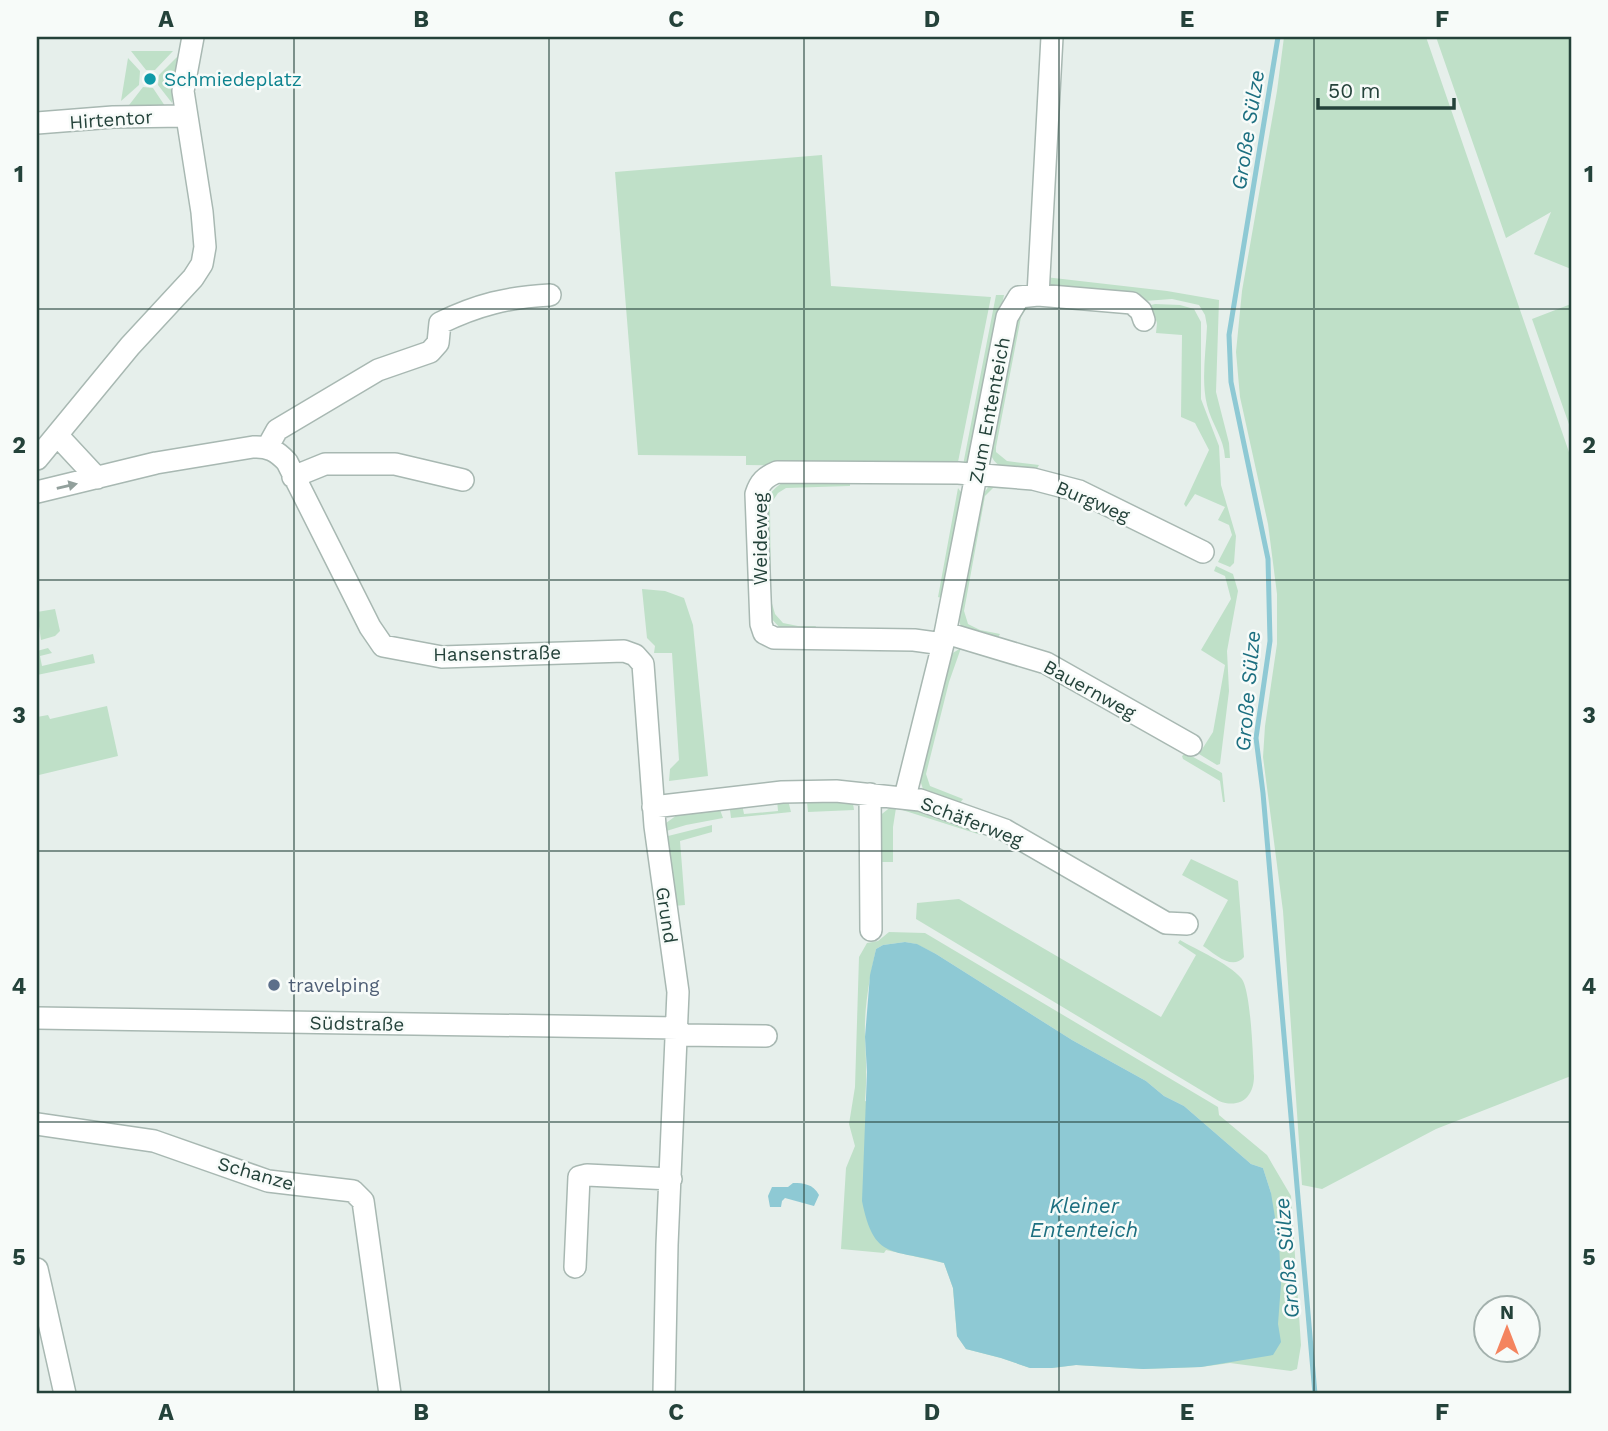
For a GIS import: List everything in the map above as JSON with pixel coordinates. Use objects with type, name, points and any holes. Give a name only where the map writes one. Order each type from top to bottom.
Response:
[{"type":"street","points":[[37,460],[79,405],[202,264],[205,247],[202,212],[183,92],[193,37]]},
{"type":"street","points":[[1052,37],[1038,295],[1132,303],[1141,311],[1144,320]]},
{"type":"street","name":"Hirtentor","points":[[37,123],[113,117],[186,116]]},
{"type":"street","points":[[37,492],[191,456],[253,447],[267,448],[277,430],[378,370],[430,352],[438,343],[440,323],[465,310],[515,297],[550,295]]},
{"type":"street","name":"Zum Ententeich","points":[[905,797],[945,638],[1007,317],[1019,297],[1038,295]]},
{"type":"street","points":[[57,435],[97,478]]},
{"type":"street","name":"Hansenstraße","points":[[267,448],[278,453],[287,462],[370,627],[383,646],[442,657],[608,651],[624,651],[635,655]]},
{"type":"street","points":[[293,477],[325,464],[395,464],[463,480]]},
{"type":"street","name":"Weideweg","points":[[945,638],[774,638],[764,634],[761,624],[756,494],[759,484],[766,476],[776,472],[976,474]]},
{"type":"street","name":"Burgweg","points":[[976,474],[1033,479],[1080,491],[1203,552]]},
{"type":"street","name":"Bauernweg","points":[[945,638],[1046,663],[1191,745]]},
{"type":"street","name":"Grund","points":[[635,655],[643,664],[645,678],[653,807],[677,973],[678,1032],[664,1394]]},
{"type":"street","name":"Schäferweg","points":[[653,807],[782,792],[836,791],[920,800],[1005,830],[1166,923],[1187,924]]},
{"type":"street","points":[[870,794],[871,930]]},
{"type":"street","name":"Südstraße","points":[[37,1018],[766,1036]]},
{"type":"street","name":"Schanze","points":[[37,1124],[154,1141],[268,1181],[353,1191],[363,1201],[390,1394]]},
{"type":"street","points":[[575,1267],[579,1177],[587,1175],[671,1179]]},
{"type":"street","points":[[37,1269],[65,1394]]},
{"type":"green space","points":[[1284,37],[1426,37],[1571,458],[1571,1076],[1436,1129],[1322,1189],[1302,1185],[1283,911],[1263,757],[1277,644],[1277,594],[1268,524],[1240,397],[1236,352],[1242,291]]},
{"type":"green space","points":[[1436,37],[1571,37],[1571,269],[1534,254],[1551,212],[1506,238]]},
{"type":"green space","points":[[131,51],[173,51],[155,70],[146,70]]},
{"type":"green space","points":[[178,56],[172,103],[158,85],[159,75]]},
{"type":"green space","points":[[128,58],[140,71],[139,85],[121,101]]},
{"type":"green space","points":[[143,87],[153,88],[167,109],[126,109]]},
{"type":"green space","points":[[822,155],[831,286],[991,297],[957,467],[746,465],[746,456],[638,455],[615,172]]},
{"type":"green space","points":[[1045,277],[1167,291],[1219,300],[1216,392],[1229,443],[1230,458],[1225,458],[1205,396],[1207,326],[1199,305],[1172,299],[1144,301],[1047,291]]},
{"type":"green space","points":[[996,295],[1004,295],[971,458],[963,465]]},
{"type":"green space","points":[[1571,304],[1571,430],[1532,319]]},
{"type":"green space","points":[[1151,305],[1180,305],[1194,309],[1201,322],[1201,399],[1219,446],[1221,485],[1236,536],[1234,563],[1230,567],[1218,562],[1232,535],[1229,525],[1218,520],[1225,507],[1195,494],[1186,507],[1184,504],[1209,450],[1195,423],[1181,417],[1182,335],[1156,333],[1157,323]]},
{"type":"green space","points":[[1033,306],[1026,309],[1021,317],[996,452],[1007,461],[1039,465],[1035,472],[1002,467],[990,452],[1014,324],[1024,307]]},
{"type":"green space","points":[[788,480],[850,480],[850,486],[786,488],[778,493],[770,505],[771,600],[775,614],[783,623],[816,626],[813,632],[780,628],[769,616],[764,506],[773,490]]},
{"type":"green space","points":[[996,483],[1017,484],[1016,489],[993,488],[985,496],[964,611],[968,624],[980,630],[1000,634],[997,639],[961,627],[958,617],[981,497],[989,486]]},
{"type":"green space","points":[[958,488],[963,495],[945,599],[938,597]]},
{"type":"green space","points":[[1216,566],[1233,574],[1238,591],[1227,651],[1229,691],[1220,764],[1217,765],[1199,754],[1213,732],[1225,665],[1201,650],[1231,599],[1225,576],[1214,571]]},
{"type":"green space","points":[[642,589],[665,591],[684,598],[693,625],[708,776],[669,781],[670,769],[679,760],[672,653],[654,653],[655,646],[647,638]]},
{"type":"green space","points":[[55,609],[60,631],[55,636],[41,640],[37,612]]},
{"type":"green space","points":[[48,648],[52,653],[40,656],[42,666],[93,654],[95,663],[37,675],[37,651]]},
{"type":"green space","points":[[961,648],[949,682],[926,774],[930,786],[963,799],[960,803],[924,792],[919,777],[951,654]]},
{"type":"green space","points":[[107,706],[118,756],[39,775],[37,717],[48,715],[50,719]]},
{"type":"green space","points":[[1186,753],[1222,773],[1225,802],[1220,781],[1183,759],[1182,756]]},
{"type":"green space","points":[[812,799],[853,803],[854,810],[808,812],[807,802]]},
{"type":"green space","points":[[777,800],[788,800],[791,812],[731,818],[730,810],[733,804],[742,804],[744,814],[778,811]]},
{"type":"green space","points":[[892,806],[909,806],[981,832],[981,835],[896,808],[893,862],[877,862],[878,817]]},
{"type":"green space","points":[[719,807],[723,818],[663,832],[662,826],[677,815]]},
{"type":"green space","points":[[712,825],[712,832],[680,841],[685,905],[674,906],[664,837]]},
{"type":"green space","points":[[1191,859],[1238,881],[1244,957],[1239,961],[1224,960],[1203,946],[1228,900],[1182,875]]},
{"type":"green space","points":[[959,899],[1161,1017],[1196,955],[1178,943],[1180,940],[1228,967],[1241,978],[1247,995],[1254,1076],[1248,1096],[1233,1104],[1219,1101],[916,919],[917,903]]},
{"type":"green space","name":"Kleiner Ententeich","points":[[889,932],[925,933],[1218,1107],[1219,1115],[1267,1155],[1291,1196],[1301,1345],[1297,1369],[1291,1371],[1230,1363],[1143,1369],[1076,1365],[1030,1368],[966,1349],[957,1336],[953,1288],[944,1263],[886,1250],[884,1253],[841,1249],[846,1168],[855,1146],[849,1124],[855,1087],[859,957],[867,943],[878,941]],"holes":[[[905,942],[916,944],[1184,1106],[1251,1164],[1263,1168],[1271,1193],[865,1101],[865,1014],[876,949],[883,945]]]},
{"type":"water","name":"Kleiner Ententeich","points":[[905,942],[917,944],[936,954],[1072,1040],[1146,1081],[1164,1096],[1184,1106],[1251,1164],[1263,1168],[1271,1193],[1279,1242],[1281,1284],[1278,1324],[1281,1342],[1273,1355],[1201,1367],[1143,1369],[1076,1365],[1030,1368],[966,1349],[957,1336],[953,1288],[944,1263],[899,1253],[880,1243],[867,1221],[862,1201],[867,1072],[865,1037],[870,975],[876,949],[883,945]]},
{"type":"water","points":[[793,1183],[808,1185],[817,1191],[819,1195],[814,1206],[785,1198],[781,1207],[770,1207],[768,1196],[772,1187],[788,1187]]},
{"type":"waterway","name":"Große Sülze","points":[[1278,37],[1229,335],[1231,382],[1268,559],[1270,641],[1256,738],[1315,1394]]},
{"type":"place","name":"Schmiedeplatz","points":[[150,79]]},
{"type":"place","name":"travelping","points":[[274,985]]}]
